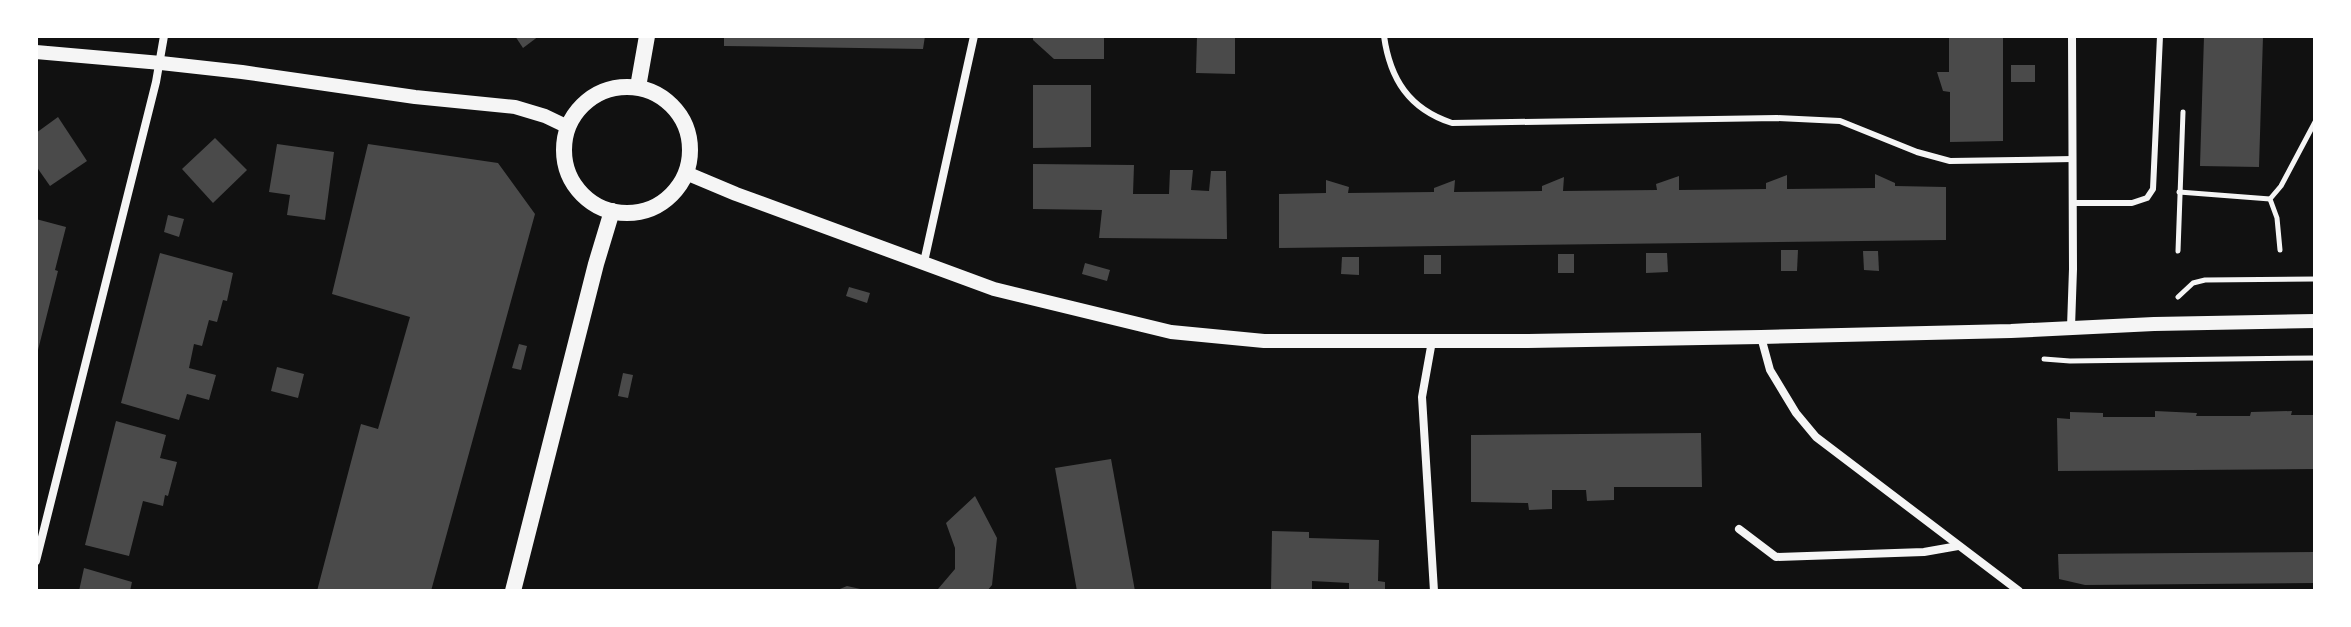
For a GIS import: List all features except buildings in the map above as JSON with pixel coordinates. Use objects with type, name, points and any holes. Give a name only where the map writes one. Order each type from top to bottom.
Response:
[{"type":"main road","points":[[638,87],[647,36]]},
{"type":"main road","points":[[616,87],[638,87],[664,97],[683,118],[691,145],[686,173],[674,192],[656,206],[635,213],[612,211],[588,199],[571,179],[564,154],[568,127],[579,109],[596,95],[616,87]]},
{"type":"main road","points":[[513,591],[612,211]]},
{"type":"street","points":[[36,561],[161,63],[164,36]]},
{"type":"street","points":[[924,262],[974,36]]},
{"type":"street","points":[[2071,327],[2072,36]]},
{"type":"street","points":[[36,52],[161,63],[415,97],[515,107],[568,127]]},
{"type":"street","points":[[686,173],[1013,294],[1171,332],[1264,341],[1761,337],[2315,321]]},
{"type":"street","points":[[1761,337],[1770,370],[1796,413],[1816,437],[2019,591]]},
{"type":"street","points":[[1432,341],[1422,397],[1434,591]]},
{"type":"street","points":[[1739,529],[1776,557],[1924,552],[1958,546]]},
{"type":"lane","points":[[1384,36],[1387,60],[1407,94],[1424,110],[1452,123],[1824,120],[1840,121],[1917,152],[1950,161],[2073,159]]},
{"type":"lane","points":[[2072,203],[2132,203],[2147,198],[2153,189],[2160,36]]},
{"type":"path","points":[[2270,199],[2281,186],[2315,122]]},
{"type":"path","points":[[2153,189],[2270,199]]},
{"type":"path","points":[[2178,251],[2180,192]]},
{"type":"path","points":[[2270,199],[2277,218],[2280,250]]},
{"type":"path","points":[[2154,324],[2187,287],[2200,281],[2315,279]]},
{"type":"path","points":[[2070,361],[2315,358]]}]
